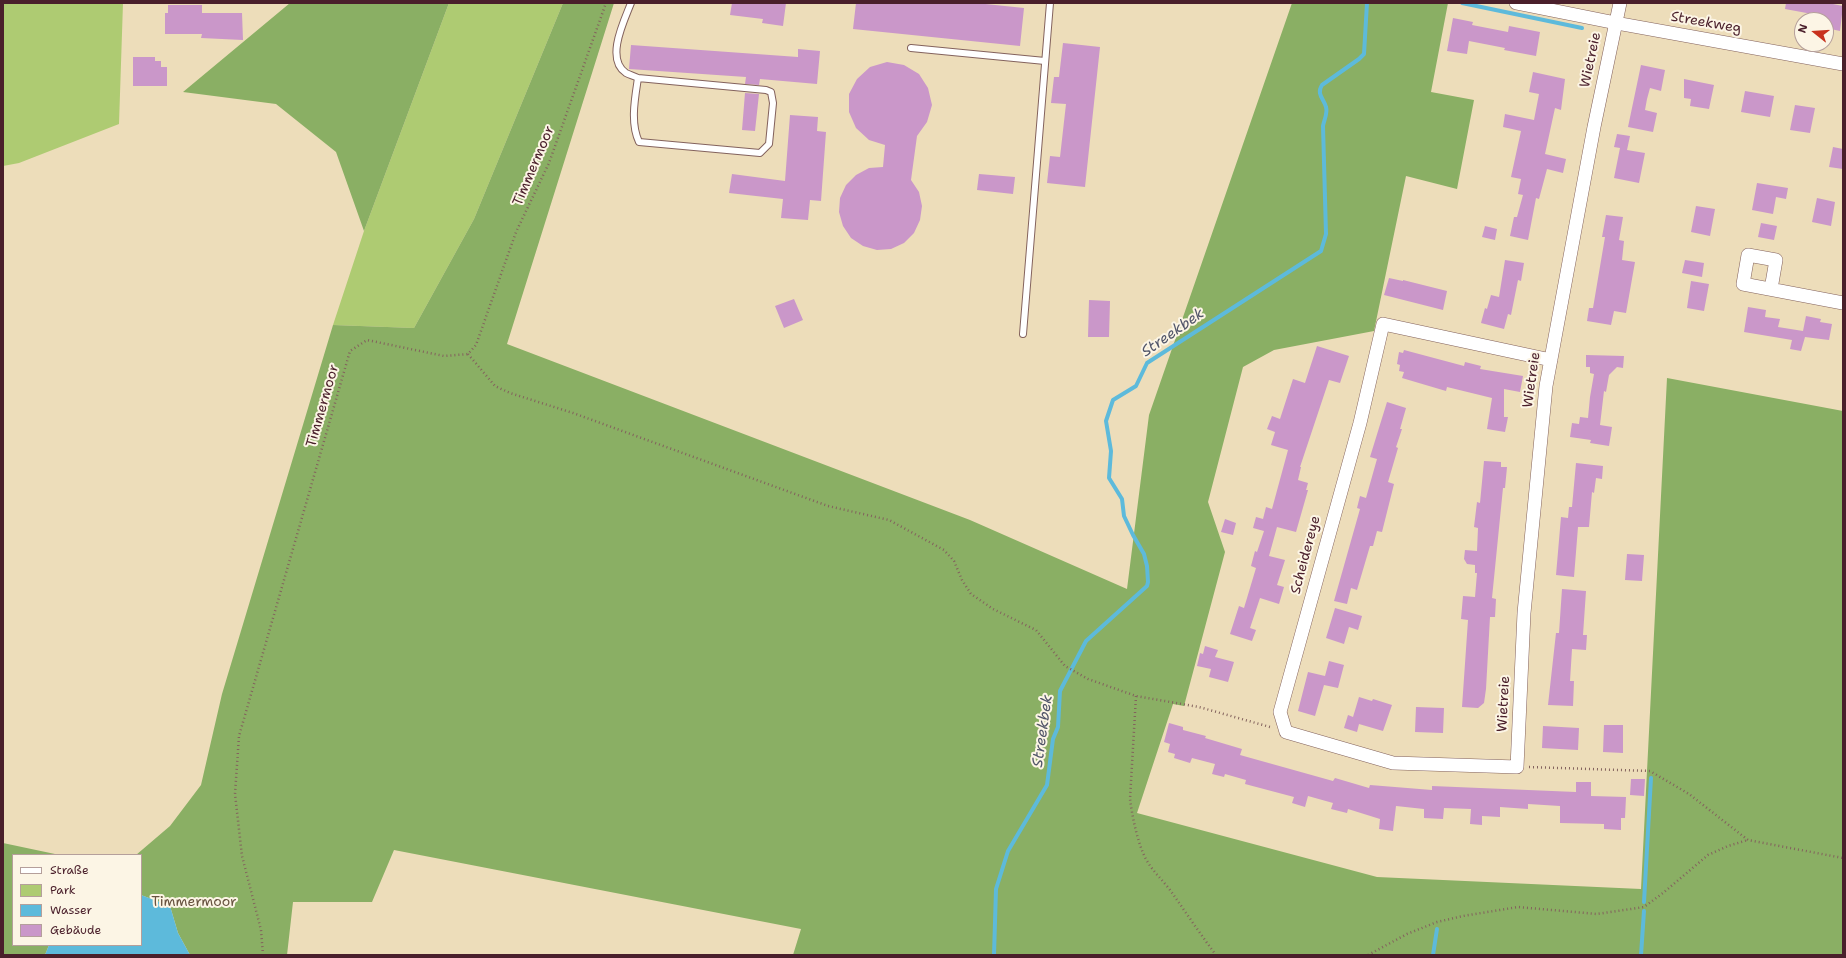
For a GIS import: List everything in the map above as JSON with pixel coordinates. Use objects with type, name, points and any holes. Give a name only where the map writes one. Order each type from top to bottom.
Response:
[{"type":"street","name":"Streekweg","points":[[1516,3],[1616,23],[1843,64]]},
{"type":"street","name":"Wietreie","points":[[1517,767],[1524,613],[1546,386],[1594,127],[1620,3]]},
{"type":"street","points":[[1770,289],[1843,303]]},
{"type":"street","name":"Scheidereye","points":[[1286,732],[1280,712],[1360,423],[1383,324],[1551,360]]},
{"type":"street","points":[[1286,732],[1393,763],[1517,767]]},
{"type":"lane","points":[[631,3],[617,42],[616,53],[619,64],[625,72],[638,78],[752,88],[771,92],[773,102],[769,144],[760,153],[639,142],[635,134],[635,105],[638,78]]},
{"type":"lane","points":[[1022,334],[1050,3]]},
{"type":"lane","points":[[911,48],[1045,61]]},
{"type":"path","name":"Timmermoor","points":[[263,955],[261,930],[242,856],[235,794],[239,736],[350,351],[367,340],[444,356],[468,354],[476,345],[516,232],[549,163],[606,3]]},
{"type":"path","points":[[468,354],[495,386],[510,393],[573,413],[828,506],[889,520],[944,550],[954,561],[962,580],[971,594],[993,609],[1036,630],[1065,666],[1088,679],[1136,696],[1199,706],[1286,732]]},
{"type":"path","points":[[1136,696],[1130,799],[1132,815],[1144,855],[1152,870],[1169,889],[1196,929],[1216,955]]},
{"type":"path","points":[[1517,767],[1650,772],[1689,794],[1748,840],[1843,858]]},
{"type":"path","points":[[1368,955],[1407,934],[1436,922],[1464,916],[1518,907],[1597,914],[1644,907],[1664,893],[1708,855],[1728,846],[1748,840]]},
{"type":"green space","points":[[3,3],[123,3],[119,124],[19,163],[3,166]]},
{"type":"green space","points":[[290,3],[449,3],[364,231],[336,152],[276,104],[183,92]]},
{"type":"green space","points":[[449,3],[563,3],[474,219],[414,328],[333,325],[364,231]]},
{"type":"green space","points":[[563,3],[614,3],[507,344],[970,520],[1127,589],[1149,415],[1292,3],[1448,3],[1431,92],[1474,100],[1457,189],[1406,176],[1374,331],[1274,350],[1243,367],[1208,502],[1225,552],[1184,706],[1173,704],[1137,813],[1377,877],[1641,889],[1667,378],[1843,411],[1843,955],[793,955],[801,929],[394,850],[372,902],[293,902],[287,955],[190,955],[178,933],[170,906],[142,895],[142,854],[137,854],[170,826],[201,785],[222,694],[333,325],[414,328],[474,219]]},
{"type":"green space","points":[[3,843],[55,854],[12,854],[12,946],[49,946],[45,955],[3,955]]},
{"type":"water","points":[[142,895],[170,906],[178,933],[190,955],[45,955],[49,946],[142,946]]},
{"type":"building","points":[[732,3],[786,3],[783,26],[762,23],[763,19],[730,15]]},
{"type":"building","points":[[856,3],[976,3],[1024,8],[1020,46],[853,29]]},
{"type":"building","points":[[1786,3],[1828,3],[1843,6],[1840,31],[1834,30],[1834,12],[1801,12],[1785,9]]},
{"type":"building","points":[[168,5],[202,5],[202,13],[242,13],[243,40],[201,38],[202,34],[165,34],[165,13],[168,13]]},
{"type":"building","points":[[1453,18],[1473,22],[1472,25],[1508,32],[1509,26],[1540,32],[1536,56],[1469,41],[1467,54],[1447,51]]},
{"type":"building","points":[[1063,43],[1100,47],[1085,187],[1047,183],[1050,156],[1060,157],[1066,104],[1051,103],[1054,77],[1059,77]]},
{"type":"building","points":[[631,45],[798,57],[798,49],[820,51],[817,84],[760,79],[759,85],[745,84],[746,77],[629,69]]},
{"type":"building","points":[[133,57],[155,57],[155,61],[161,61],[161,67],[167,67],[167,86],[133,86]]},
{"type":"building","points":[[887,62],[904,65],[919,74],[928,88],[932,105],[927,122],[917,136],[911,180],[919,192],[922,206],[920,220],[914,233],[904,243],[891,249],[877,250],[863,246],[851,238],[843,226],[839,212],[840,198],[846,185],[856,175],[869,168],[883,167],[885,145],[869,140],[856,128],[849,112],[849,94],[857,79],[870,67]]},
{"type":"building","points":[[1641,65],[1665,70],[1661,91],[1650,88],[1647,99],[1645,110],[1657,113],[1653,132],[1628,127]]},
{"type":"building","points":[[1533,72],[1565,79],[1561,110],[1555,108],[1545,154],[1566,159],[1563,173],[1547,169],[1539,199],[1536,198],[1528,240],[1510,236],[1514,217],[1517,217],[1523,195],[1518,194],[1521,179],[1511,177],[1521,131],[1503,127],[1505,114],[1534,120],[1539,94],[1529,92]]},
{"type":"building","points":[[1684,79],[1714,85],[1709,109],[1690,106],[1691,99],[1684,98]]},
{"type":"building","points":[[1745,91],[1774,96],[1770,117],[1741,112]]},
{"type":"building","points":[[745,93],[759,94],[755,131],[742,130]]},
{"type":"building","points":[[1795,105],[1815,108],[1810,133],[1790,130]]},
{"type":"building","points":[[790,115],[818,117],[817,131],[826,132],[821,201],[810,200],[808,220],[781,218],[783,199],[729,193],[732,174],[785,181]]},
{"type":"building","points":[[1617,134],[1630,136],[1627,150],[1645,153],[1639,183],[1614,178],[1620,148],[1614,147]]},
{"type":"building","points":[[1833,147],[1843,149],[1843,169],[1829,167]]},
{"type":"building","points":[[979,174],[1015,177],[1013,194],[977,190]]},
{"type":"building","points":[[1757,183],[1788,188],[1786,199],[1776,197],[1773,214],[1752,210]]},
{"type":"building","points":[[1817,198],[1835,202],[1831,226],[1812,222]]},
{"type":"building","points":[[1696,206],[1715,209],[1710,236],[1691,232]]},
{"type":"building","points":[[1606,215],[1623,217],[1619,240],[1624,241],[1622,260],[1635,262],[1626,313],[1614,311],[1611,325],[1587,321],[1589,308],[1593,308],[1605,237],[1602,237]]},
{"type":"building","points":[[1761,223],[1777,226],[1774,240],[1758,237]]},
{"type":"building","points":[[1485,226],[1497,229],[1495,240],[1482,237]]},
{"type":"building","points":[[1505,260],[1524,263],[1521,281],[1518,280],[1511,315],[1508,314],[1504,329],[1481,323],[1485,308],[1487,309],[1491,295],[1499,297]]},
{"type":"building","points":[[1685,260],[1704,263],[1702,277],[1682,273]]},
{"type":"building","points":[[1389,278],[1447,291],[1443,310],[1384,295]]},
{"type":"building","points":[[1691,281],[1709,284],[1704,311],[1687,308]]},
{"type":"building","points":[[794,299],[803,320],[784,328],[775,306]]},
{"type":"building","points":[[1089,300],[1110,301],[1109,337],[1088,337]]},
{"type":"building","points":[[1748,307],[1766,310],[1765,317],[1780,319],[1778,327],[1803,331],[1806,316],[1821,319],[1820,322],[1832,324],[1829,340],[1805,337],[1801,351],[1790,349],[1792,340],[1744,332]]},
{"type":"building","points":[[1317,346],[1349,356],[1340,383],[1329,380],[1300,467],[1298,480],[1308,483],[1306,490],[1308,490],[1296,532],[1277,527],[1269,556],[1285,560],[1277,585],[1284,587],[1279,604],[1260,598],[1250,628],[1256,630],[1252,641],[1230,634],[1239,606],[1244,608],[1256,568],[1251,566],[1255,551],[1257,552],[1264,531],[1253,528],[1256,517],[1263,519],[1266,507],[1272,509],[1288,450],[1271,445],[1275,432],[1267,429],[1272,416],[1280,419],[1293,379],[1305,383]]},
{"type":"building","points":[[1404,350],[1464,366],[1465,362],[1481,366],[1480,369],[1523,376],[1520,392],[1504,389],[1504,417],[1508,417],[1505,432],[1487,429],[1492,398],[1447,387],[1446,391],[1402,378],[1404,372],[1399,371],[1400,365],[1397,364],[1399,352],[1403,353]]},
{"type":"building","points":[[1586,355],[1624,356],[1623,368],[1617,367],[1609,375],[1606,392],[1604,391],[1600,425],[1612,427],[1609,446],[1590,443],[1591,440],[1570,437],[1572,423],[1579,424],[1580,417],[1588,418],[1594,374],[1590,373],[1590,367],[1586,367]]},
{"type":"building","points":[[1387,402],[1406,408],[1400,429],[1402,429],[1396,447],[1398,448],[1388,482],[1394,484],[1382,532],[1377,531],[1373,546],[1370,546],[1357,590],[1351,588],[1347,604],[1334,601],[1360,509],[1357,508],[1360,496],[1366,498],[1377,459],[1370,457]]},
{"type":"building","points":[[1484,461],[1501,462],[1501,467],[1507,467],[1505,488],[1503,488],[1492,598],[1496,599],[1495,617],[1490,617],[1484,703],[1478,708],[1462,707],[1468,620],[1461,619],[1463,596],[1475,597],[1477,573],[1475,573],[1475,565],[1467,564],[1464,559],[1465,550],[1477,551],[1478,528],[1474,527],[1477,502],[1480,503]]},
{"type":"building","points":[[1576,463],[1603,466],[1602,479],[1596,478],[1594,493],[1592,492],[1589,527],[1578,527],[1574,577],[1556,575],[1561,517],[1568,518],[1569,507],[1572,507]]},
{"type":"building","points":[[1225,519],[1236,523],[1233,535],[1221,532]]},
{"type":"building","points":[[1627,554],[1644,555],[1642,581],[1625,580]]},
{"type":"building","points":[[1562,589],[1586,591],[1583,635],[1587,635],[1586,650],[1572,649],[1570,681],[1574,681],[1573,706],[1548,705],[1556,633],[1559,633]]},
{"type":"building","points":[[1335,608],[1362,616],[1358,630],[1349,627],[1344,644],[1326,638]]},
{"type":"building","points":[[1205,646],[1218,650],[1215,657],[1234,662],[1228,682],[1209,677],[1211,669],[1197,666],[1200,653],[1203,654]]},
{"type":"building","points":[[1329,661],[1344,665],[1338,688],[1324,685],[1315,716],[1298,711],[1308,672],[1325,676]]},
{"type":"building","points":[[1359,697],[1372,701],[1373,699],[1392,705],[1383,731],[1359,724],[1357,732],[1344,728],[1348,715],[1353,717]]},
{"type":"building","points":[[1416,707],[1444,708],[1443,733],[1415,732]]},
{"type":"building","points":[[1169,723],[1183,727],[1183,730],[1206,736],[1205,738],[1242,749],[1240,755],[1333,781],[1335,778],[1369,788],[1370,785],[1432,790],[1432,786],[1576,792],[1576,782],[1591,782],[1591,796],[1626,797],[1625,818],[1621,818],[1621,830],[1604,829],[1604,824],[1560,823],[1560,806],[1528,804],[1528,809],[1500,807],[1500,817],[1482,816],[1482,825],[1470,824],[1471,809],[1444,808],[1443,819],[1424,818],[1424,809],[1396,806],[1393,831],[1379,829],[1380,819],[1348,809],[1347,813],[1331,809],[1333,803],[1308,796],[1305,807],[1292,803],[1294,797],[1245,784],[1246,780],[1225,774],[1224,777],[1212,774],[1215,764],[1192,758],[1190,763],[1174,758],[1175,754],[1168,752],[1170,744],[1164,742]]},
{"type":"building","points":[[1604,725],[1623,725],[1623,753],[1603,752]]},
{"type":"building","points":[[1543,726],[1579,728],[1578,750],[1542,748]]},
{"type":"building","points":[[1631,779],[1645,779],[1644,796],[1630,795]]},
{"type":"waterway","name":"Streekbek","points":[[994,955],[996,889],[1008,851],[1047,785],[1053,739],[1058,727],[1060,691],[1086,641],[1147,586],[1148,582],[1147,566],[1144,554],[1124,516],[1122,499],[1109,478],[1111,451],[1106,421],[1113,400],[1136,386],[1147,363],[1321,251],[1326,234],[1323,126],[1327,112],[1320,94],[1320,88],[1364,54],[1367,3]]},
{"type":"waterway","name":"Streekbek","points":[[1462,3],[1582,28]]},
{"type":"waterway","points":[[1644,902],[1651,778]]},
{"type":"waterway","points":[[1641,955],[1644,911]]},
{"type":"waterway","points":[[1433,955],[1437,929]]}]
